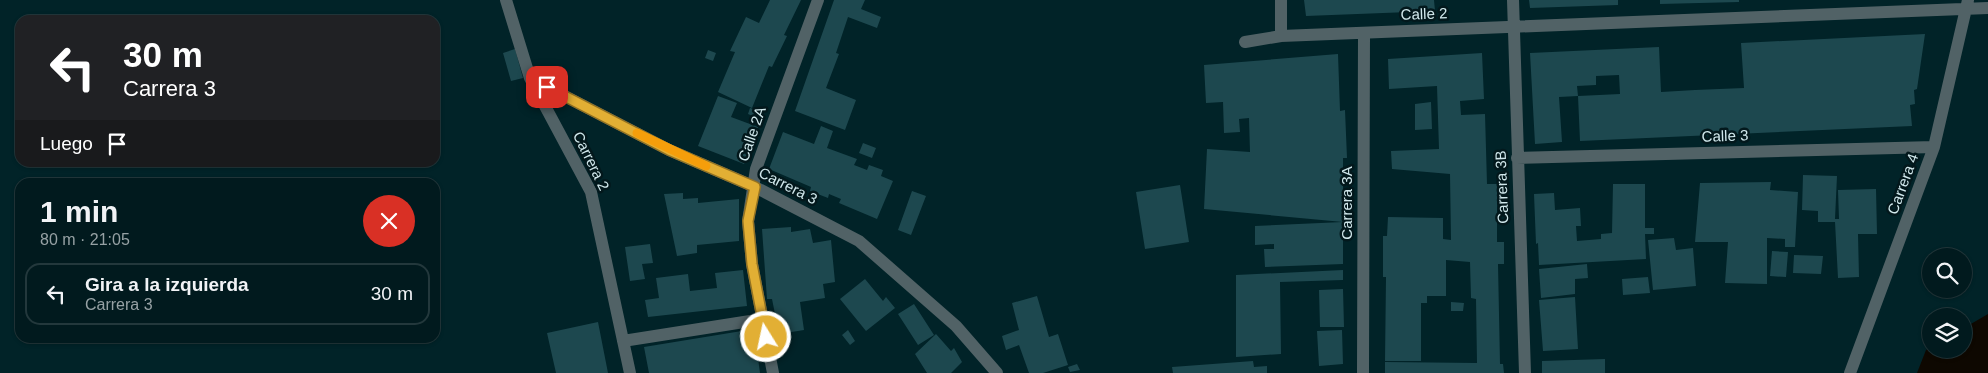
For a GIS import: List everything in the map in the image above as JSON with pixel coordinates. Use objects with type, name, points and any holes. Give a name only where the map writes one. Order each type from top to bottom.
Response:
[{"type":"street","name":"Carrera 2","points":[[506,0],[530,78],[591,192],[630,373]]},
{"type":"street","name":"Calle 2A","points":[[773,373],[752,264],[748,221],[755,187],[756,169],[818,0]]},
{"type":"street","points":[[1281,36],[1282,0]]},
{"type":"street","name":"Carrera 3B","points":[[1513,0],[1525,373]]},
{"type":"street","name":"Calle 2","points":[[1245,42],[1281,36],[1514,27],[1967,5],[1988,8]]},
{"type":"street","name":"Carrera 4","points":[[1850,373],[1934,147],[1967,5]]},
{"type":"street","name":"Carrera 3A","points":[[1363,373],[1364,33]]},
{"type":"street","name":"Carrera 3","points":[[530,78],[669,150],[755,187],[859,241],[956,326],[997,373]]},
{"type":"street","name":"Calle 3","points":[[1517,158],[1934,147]]},
{"type":"street","points":[[623,341],[763,319]]},
{"type":"shaded area","points":[[1988,314],[1988,373],[1917,373],[1923,358],[1972,358],[1972,323]]},
{"type":"building","points":[[770,0],[801,0],[784,35],[787,36],[772,67],[769,66],[752,108],[718,92],[735,52],[730,51],[746,17],[759,23]]},
{"type":"building","points":[[834,0],[865,0],[861,9],[881,17],[877,28],[848,17],[836,53],[839,54],[826,88],[856,100],[845,130],[795,111]]},
{"type":"building","points":[[1304,0],[1434,0],[1435,11],[1306,16]]},
{"type":"building","points":[[1529,0],[1618,0],[1618,5],[1530,8]]},
{"type":"building","points":[[1660,0],[1739,0],[1739,2],[1660,4]]},
{"type":"building","points":[[1925,34],[1917,89],[1914,90],[1915,104],[1910,105],[1912,126],[1580,141],[1578,96],[1559,97],[1562,142],[1535,144],[1530,53],[1659,47],[1661,92],[1744,88],[1741,43]],"holes":[[[1619,75],[1620,94],[1578,96],[1577,86],[1596,85],[1596,76]]]},
{"type":"building","points":[[515,49],[523,78],[511,81],[503,53]]},
{"type":"building","points":[[708,50],[716,53],[713,61],[705,58]]},
{"type":"building","points":[[1482,53],[1484,99],[1460,101],[1461,115],[1485,114],[1487,184],[1497,184],[1497,242],[1504,242],[1504,264],[1498,264],[1500,364],[1503,364],[1504,373],[1385,373],[1385,362],[1477,363],[1476,299],[1471,298],[1470,262],[1446,260],[1446,296],[1427,296],[1427,303],[1421,303],[1421,361],[1385,361],[1386,277],[1383,277],[1383,236],[1387,236],[1388,217],[1443,218],[1443,239],[1451,240],[1450,174],[1392,169],[1391,151],[1439,149],[1437,86],[1389,89],[1388,59]]},
{"type":"building","points":[[1338,54],[1340,111],[1345,110],[1347,158],[1343,158],[1343,222],[1204,209],[1207,149],[1250,152],[1249,118],[1239,119],[1240,132],[1224,133],[1223,102],[1206,103],[1204,65]]},
{"type":"building","points":[[718,96],[737,103],[731,117],[758,127],[744,164],[698,146]]},
{"type":"building","points":[[1431,102],[1432,129],[1415,130],[1415,104]]},
{"type":"building","points":[[750,108],[763,112],[760,119],[748,114]]},
{"type":"building","points":[[821,126],[833,131],[827,148],[857,159],[854,165],[867,170],[869,165],[883,170],[881,176],[893,181],[877,219],[839,203],[841,199],[829,194],[828,198],[810,191],[811,187],[769,169],[783,132],[814,144]]},
{"type":"building","points":[[863,143],[876,148],[872,158],[859,153]]},
{"type":"building","points":[[1803,175],[1837,176],[1835,219],[1839,219],[1838,190],[1876,189],[1877,234],[1858,234],[1859,277],[1838,278],[1835,222],[1818,222],[1818,211],[1802,210]]},
{"type":"building","points":[[1771,182],[1770,190],[1798,192],[1795,247],[1785,247],[1785,239],[1767,238],[1767,284],[1725,283],[1728,242],[1695,242],[1700,183]]},
{"type":"building","points":[[1613,184],[1645,184],[1645,228],[1654,228],[1654,234],[1645,234],[1646,259],[1539,265],[1538,243],[1536,244],[1534,194],[1554,193],[1555,210],[1580,208],[1581,226],[1576,226],[1577,241],[1601,239],[1601,234],[1612,233]]},
{"type":"building","points":[[1180,185],[1189,242],[1145,249],[1136,192]]},
{"type":"building","points":[[912,191],[926,196],[911,235],[898,230]]},
{"type":"building","points":[[683,193],[683,199],[698,198],[698,203],[739,199],[739,241],[697,245],[697,253],[677,256],[664,194]]},
{"type":"building","points":[[1343,222],[1343,264],[1265,267],[1264,249],[1274,249],[1274,244],[1255,245],[1255,226]]},
{"type":"building","points":[[791,227],[791,232],[810,229],[813,243],[831,240],[835,282],[823,284],[825,298],[800,302],[804,330],[779,334],[772,299],[767,299],[762,229]]},
{"type":"building","points":[[1674,238],[1676,250],[1693,248],[1696,286],[1653,290],[1648,240]]},
{"type":"building","points":[[650,244],[653,263],[642,264],[645,279],[630,281],[625,247]]},
{"type":"building","points":[[1772,251],[1788,252],[1786,277],[1770,276]]},
{"type":"building","points":[[1794,255],[1823,256],[1821,274],[1793,273]]},
{"type":"building","points":[[1587,264],[1588,278],[1575,279],[1575,294],[1541,298],[1539,269]]},
{"type":"building","points":[[743,270],[747,306],[648,317],[645,300],[659,298],[656,278],[688,274],[690,291],[717,288],[715,273]]},
{"type":"building","points":[[1343,270],[1343,280],[1280,282],[1281,354],[1236,357],[1236,275]]},
{"type":"building","points":[[1648,277],[1650,293],[1623,295],[1622,279]]},
{"type":"building","points":[[865,279],[883,301],[886,297],[895,308],[866,331],[840,299]]},
{"type":"building","points":[[1343,289],[1344,327],[1320,327],[1319,290]]},
{"type":"building","points":[[1037,296],[1049,337],[1058,334],[1068,365],[1043,373],[1029,373],[1019,345],[1006,350],[1002,336],[1019,330],[1012,303]]},
{"type":"building","points":[[1575,297],[1578,349],[1543,351],[1539,300]]},
{"type":"building","points":[[1451,302],[1464,303],[1463,311],[1451,311]]},
{"type":"building","points":[[914,304],[934,335],[918,345],[898,314]]},
{"type":"building","points":[[598,322],[608,373],[556,373],[547,333]]},
{"type":"building","points":[[754,329],[760,373],[649,373],[644,347]]},
{"type":"building","points":[[848,330],[855,341],[850,345],[842,335]]},
{"type":"building","points":[[1342,330],[1343,364],[1319,366],[1317,331]]},
{"type":"building","points":[[936,334],[951,351],[954,348],[962,362],[951,373],[927,373],[915,354]]},
{"type":"building","points":[[1605,359],[1605,373],[1542,373],[1542,361]]},
{"type":"building","points":[[1253,361],[1254,367],[1267,366],[1267,373],[1173,373],[1172,367]]},
{"type":"building","points":[[1077,364],[1080,370],[1070,372],[1068,367]]},
{"type":"slow traffic","points":[[637,133],[669,150],[706,166]]},
{"type":"route","points":[[547,87],[669,150],[755,187],[748,221],[752,264],[766,337]]}]
